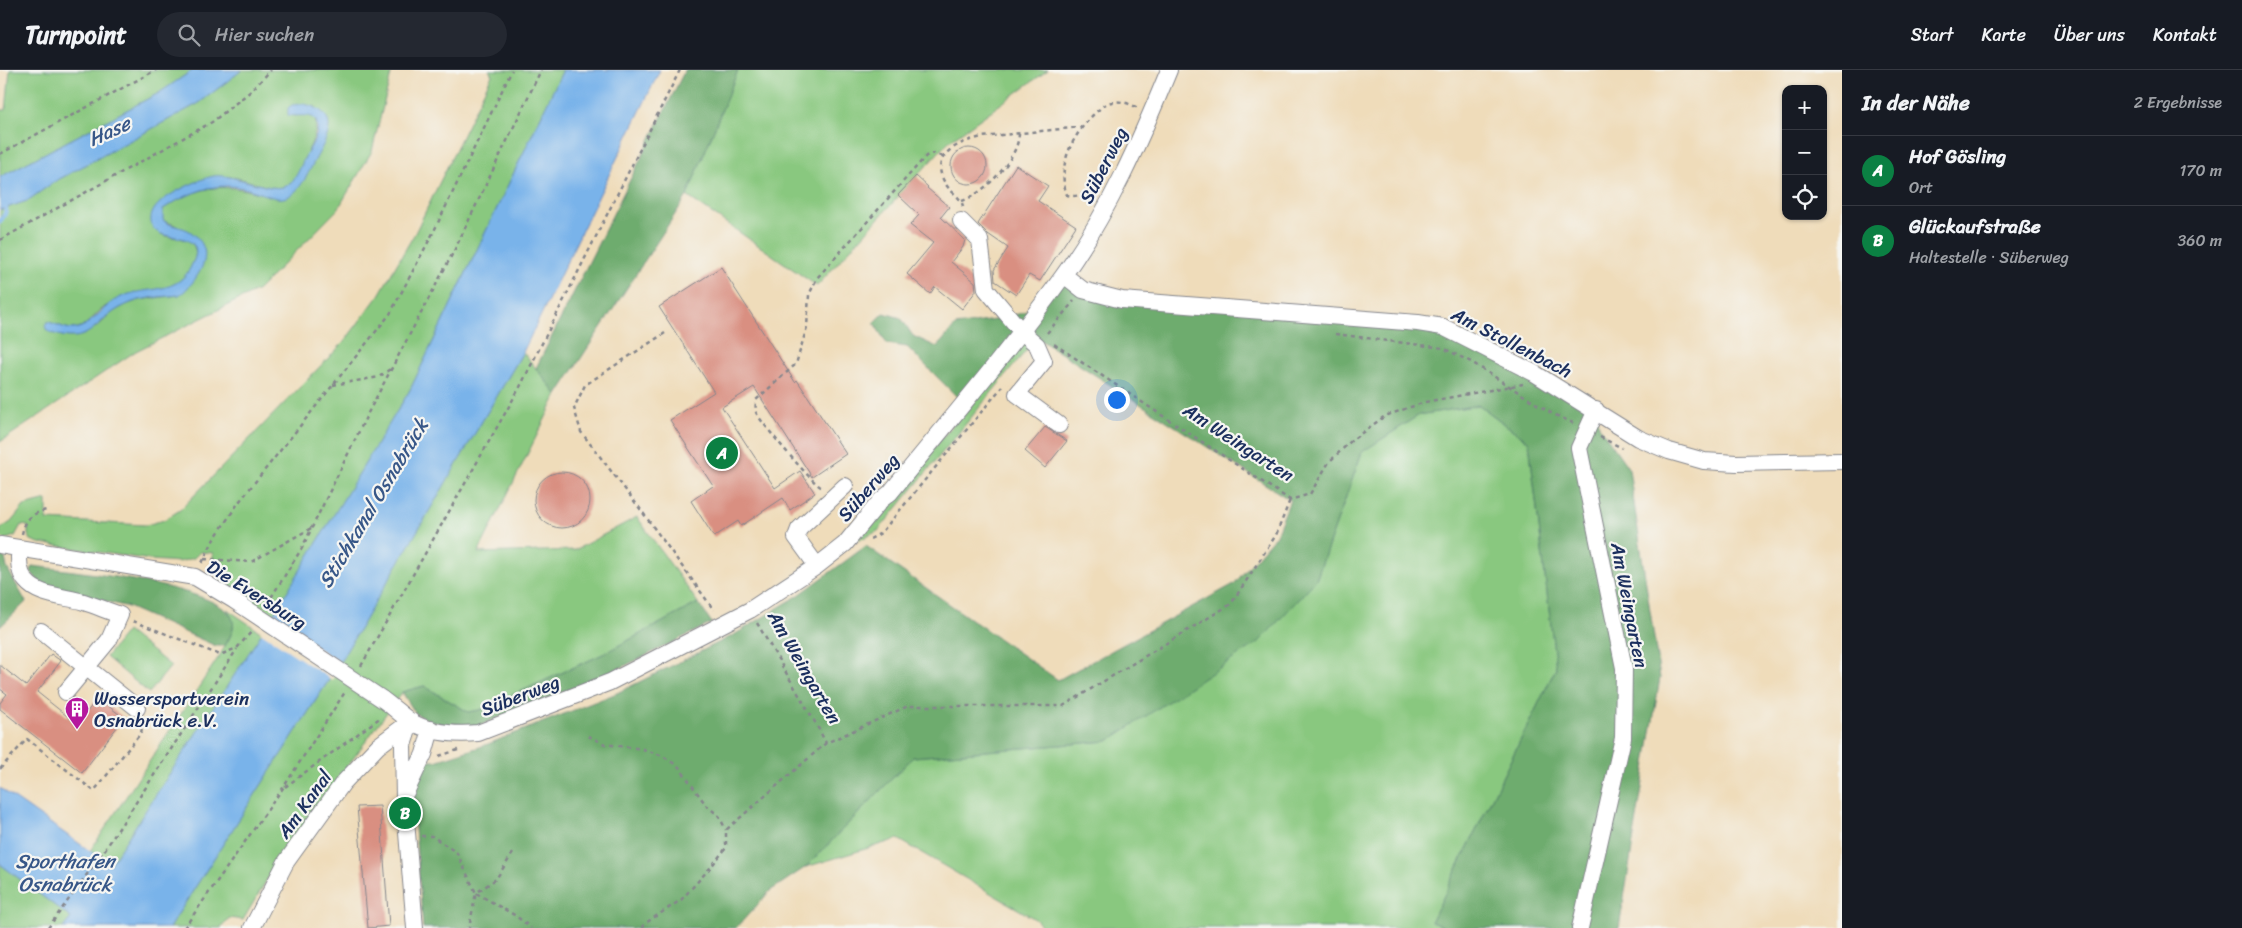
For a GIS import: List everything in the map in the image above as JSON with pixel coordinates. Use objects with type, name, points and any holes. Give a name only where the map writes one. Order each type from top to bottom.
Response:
[{"type":"street","name":"Süberweg","points":[[411,721],[431,729],[460,735],[478,733],[610,682],[750,610],[817,566],[845,544],[881,500],[890,494],[1064,275],[1099,218],[1151,113],[1168,70]]},
{"type":"street","points":[[962,221],[980,240],[986,289],[1021,331],[1040,341],[1044,361],[1017,394],[1059,425]]},
{"type":"street","name":"Am Stollenbach","points":[[1064,275],[1079,299],[1122,300],[1418,323],[1443,327],[1546,379],[1638,438],[1669,451],[1704,461],[1736,463],[1842,461]]},
{"type":"street","name":"Am Weingarten","points":[[1580,928],[1623,738],[1624,668],[1579,448],[1596,410]]},
{"type":"street","points":[[817,566],[796,537],[799,529],[846,486]]},
{"type":"street","name":"Die Eversburg","points":[[0,545],[195,577],[235,601],[388,703],[411,721]]},
{"type":"street","points":[[19,548],[21,573],[27,582],[41,592],[83,602],[120,615],[109,640],[66,692]]},
{"type":"street","points":[[41,631],[137,708]]},
{"type":"street","points":[[411,721],[404,745],[404,797],[415,928]]},
{"type":"street","name":"Am Kanal","points":[[252,928],[286,862],[343,783],[378,746],[411,721]]},
{"type":"street","points":[[404,797],[424,754],[431,729]]},
{"type":"path","points":[[0,154],[156,70]]},
{"type":"path","points":[[0,240],[212,122],[251,91],[271,70]]},
{"type":"path","points":[[195,577],[214,539],[239,502],[390,314],[433,233],[512,70]]},
{"type":"path","points":[[263,610],[302,548],[391,369],[455,249],[541,70]]},
{"type":"path","points":[[359,670],[520,387],[680,70]]},
{"type":"path","points":[[1112,192],[1096,188],[1075,197],[1068,195],[1063,184],[1065,163],[1072,142],[1082,127],[1106,104],[1114,101],[1125,102],[1151,113]]},
{"type":"path","points":[[962,221],[964,208],[962,201],[945,183],[940,169],[943,157],[952,146],[966,140],[1082,127]]},
{"type":"path","points":[[962,201],[982,191],[992,180],[1015,150],[1019,134]]},
{"type":"path","points":[[846,486],[823,488],[816,486],[768,431],[756,412],[756,400],[796,364],[807,327],[809,295],[817,278],[926,156],[934,153],[943,157]]},
{"type":"path","points":[[1040,341],[1079,299]]},
{"type":"path","points":[[1326,332],[1443,348],[1512,387],[1551,413],[1623,448]]},
{"type":"path","points":[[665,333],[585,385],[574,408],[581,432],[638,506],[724,624]]},
{"type":"path","name":"Am Weingarten","points":[[1040,341],[1290,500],[1310,494],[1329,462],[1352,440],[1385,416],[1424,402],[1512,387],[1546,379]]},
{"type":"path","points":[[333,385],[379,377],[391,369]]},
{"type":"path","points":[[865,542],[881,533],[1006,382]]},
{"type":"path","points":[[726,830],[826,743],[908,706],[1063,706],[1231,604],[1276,535],[1290,500]]},
{"type":"path","points":[[19,548],[24,525],[33,513],[47,510]]},
{"type":"path","points":[[204,558],[251,562],[313,526]]},
{"type":"path","name":"Am Weingarten","points":[[750,610],[826,743]]},
{"type":"path","points":[[120,615],[220,655],[237,648]]},
{"type":"path","points":[[48,928],[104,852],[237,648],[248,637],[256,624]]},
{"type":"path","points":[[184,928],[283,788],[349,685]]},
{"type":"path","points":[[283,788],[388,703]]},
{"type":"path","points":[[0,769],[27,739],[94,791],[141,732],[144,720],[137,708]]},
{"type":"path","points":[[588,736],[605,744],[643,749],[663,756],[679,767],[706,805],[719,816],[726,830],[726,848],[710,868],[681,900],[644,924],[643,928]]},
{"type":"path","points":[[424,754],[440,756],[466,748]]},
{"type":"path","points":[[407,835],[432,836],[457,853],[476,894],[516,916],[531,928]]},
{"type":"path","points":[[469,928],[476,894],[496,878],[514,853]]},
{"type":"green space","points":[[10,70],[193,70],[159,93],[0,177],[0,110],[6,110]]},
{"type":"green space","points":[[242,70],[392,70],[372,151],[338,209],[258,290],[136,351],[0,442],[0,210],[27,201],[54,182],[199,103]],"holes":[[[315,106],[327,136],[281,198],[238,189],[216,188],[195,192],[163,209],[162,220],[175,225],[205,251],[179,295],[139,300],[113,312],[97,327],[74,329],[84,326],[110,304],[157,292],[179,282],[187,274],[196,255],[193,245],[186,240],[164,235],[151,224],[167,202],[178,191],[225,177],[276,188],[292,182],[301,169],[316,129],[316,123],[311,115],[295,116]],[[47,322],[66,328],[72,329],[47,331]]]},
{"type":"green space","points":[[489,70],[563,70],[410,390],[272,617],[220,580],[214,567],[213,553],[200,552],[194,558],[179,562],[151,560],[39,543],[31,540],[28,535],[28,526],[21,525],[15,536],[6,539],[0,538],[0,529],[11,522],[24,506],[47,500],[47,520],[146,525],[164,520],[180,510],[344,342],[379,295],[415,233],[492,75]]},
{"type":"green space","points":[[685,70],[738,70],[687,196],[557,395],[536,368]]},
{"type":"green space","points":[[738,70],[1048,70],[948,142],[817,286],[687,196]]},
{"type":"green space","points":[[1064,275],[1083,290],[1418,323],[1596,410],[1599,426],[1629,469],[1660,678],[1619,928],[1447,928],[1431,922],[1556,668],[1529,442],[1479,405],[1419,415],[1362,452],[1316,580],[1259,642],[1108,741],[913,757],[806,867],[770,891],[736,928],[423,928],[413,804],[415,786],[427,761],[435,761],[483,746],[617,693],[734,635],[799,595],[866,546],[1058,680],[1234,584],[1276,535],[1290,500],[1042,341],[1021,331],[964,404],[907,347],[887,344],[874,323],[884,313],[901,318],[913,336],[937,347],[955,326],[1007,318],[1040,306]]},
{"type":"green space","points":[[1022,341],[1029,347],[878,531],[857,541]]},
{"type":"green space","points":[[523,352],[557,395],[478,553],[575,550],[637,517],[698,603],[601,655],[480,710],[468,712],[424,686],[402,692],[278,861],[243,920],[229,918],[221,928],[169,928],[334,672]]},
{"type":"green space","points":[[1479,405],[1529,442],[1556,668],[1431,922],[1447,928],[1044,928],[1035,919],[898,839],[806,867],[913,757],[1108,741],[1316,580],[1362,452],[1419,415]]},
{"type":"green space","points":[[0,553],[5,558],[7,568],[26,602],[0,627]]},
{"type":"green space","points":[[32,566],[143,582],[204,598],[224,609],[233,621],[230,637],[225,646],[216,646],[128,607],[53,588],[38,581],[31,572]]},
{"type":"green space","points":[[698,603],[712,623],[608,674],[478,726],[448,726],[429,720],[416,714],[402,692],[424,686],[468,712],[480,710],[601,655]]},
{"type":"green space","points":[[227,609],[262,633],[110,865],[90,851],[220,655],[233,627],[231,616]]},
{"type":"green space","points":[[127,631],[171,666],[149,693],[106,657]]},
{"type":"green space","points":[[0,864],[71,918],[63,928],[0,928]]},
{"type":"water","name":"Hase","points":[[193,70],[242,70],[199,103],[54,182],[27,201],[0,210],[0,177],[159,93]]},
{"type":"water","points":[[563,70],[660,70],[523,352],[334,672],[169,928],[63,928],[71,918],[0,864],[0,788],[110,865],[262,633],[410,390]]},
{"type":"water","points":[[303,104],[313,106],[321,111],[327,118],[329,127],[321,150],[304,181],[294,192],[286,197],[277,198],[243,188],[218,186],[194,193],[163,209],[163,220],[191,232],[198,238],[204,250],[205,256],[201,269],[185,291],[179,295],[132,302],[115,311],[91,331],[83,335],[74,337],[62,336],[47,331],[45,326],[47,322],[70,329],[79,328],[86,325],[113,301],[129,294],[171,286],[187,273],[195,257],[195,247],[185,239],[158,233],[151,222],[151,217],[156,207],[170,195],[205,178],[214,176],[273,187],[282,187],[291,183],[298,173],[317,132],[316,120],[313,117],[288,115],[288,108],[292,105]]},
{"type":"pier","points":[[270,616],[342,664],[332,680],[260,632]]},
{"type":"building","points":[[969,148],[976,149],[982,153],[986,159],[986,173],[982,179],[976,183],[969,184],[962,183],[956,179],[952,173],[951,166],[952,159],[956,153],[962,149]]},
{"type":"building","points":[[1016,165],[1048,186],[1038,201],[1076,226],[1040,281],[1029,275],[1016,295],[995,281],[994,270],[1008,248],[988,234],[978,224]]},
{"type":"building","points":[[916,176],[949,207],[941,217],[965,240],[963,247],[951,262],[975,282],[976,291],[962,309],[935,287],[930,294],[907,274],[933,243],[910,225],[919,215],[898,195]]},
{"type":"building","points":[[721,267],[795,382],[797,380],[846,454],[812,477],[754,387],[722,407],[775,488],[800,471],[815,493],[790,510],[783,498],[741,526],[738,521],[714,537],[691,501],[713,486],[670,420],[714,392],[659,307]]},
{"type":"building","points":[[1045,427],[1067,441],[1045,468],[1025,451]]},
{"type":"building","points":[[557,472],[567,472],[582,480],[588,489],[590,500],[588,511],[582,520],[567,528],[557,528],[546,523],[539,516],[534,505],[534,495],[539,484],[546,477]]},
{"type":"building","points":[[51,654],[61,661],[37,692],[77,724],[98,698],[124,718],[82,773],[0,709],[0,703],[7,694],[0,689],[0,665],[26,686]]},
{"type":"building","points":[[380,806],[389,926],[368,928],[357,807]]},
{"type":"waterway","points":[[0,221],[4,216],[5,202]]},
{"type":"place","name":"Hof Gösling","points":[[722,453]]},
{"type":"place","name":"Wassersportverein Osnabrück e.V.","points":[[77,730]]},
{"type":"place","name":"Glückaufstraße","points":[[405,813]]},
{"type":"water label","name":"Stichkanal Osnabrück","points":[[373,503]]},
{"type":"water label","name":"Sporthafen Osnabrück","points":[[65,872]]}]
